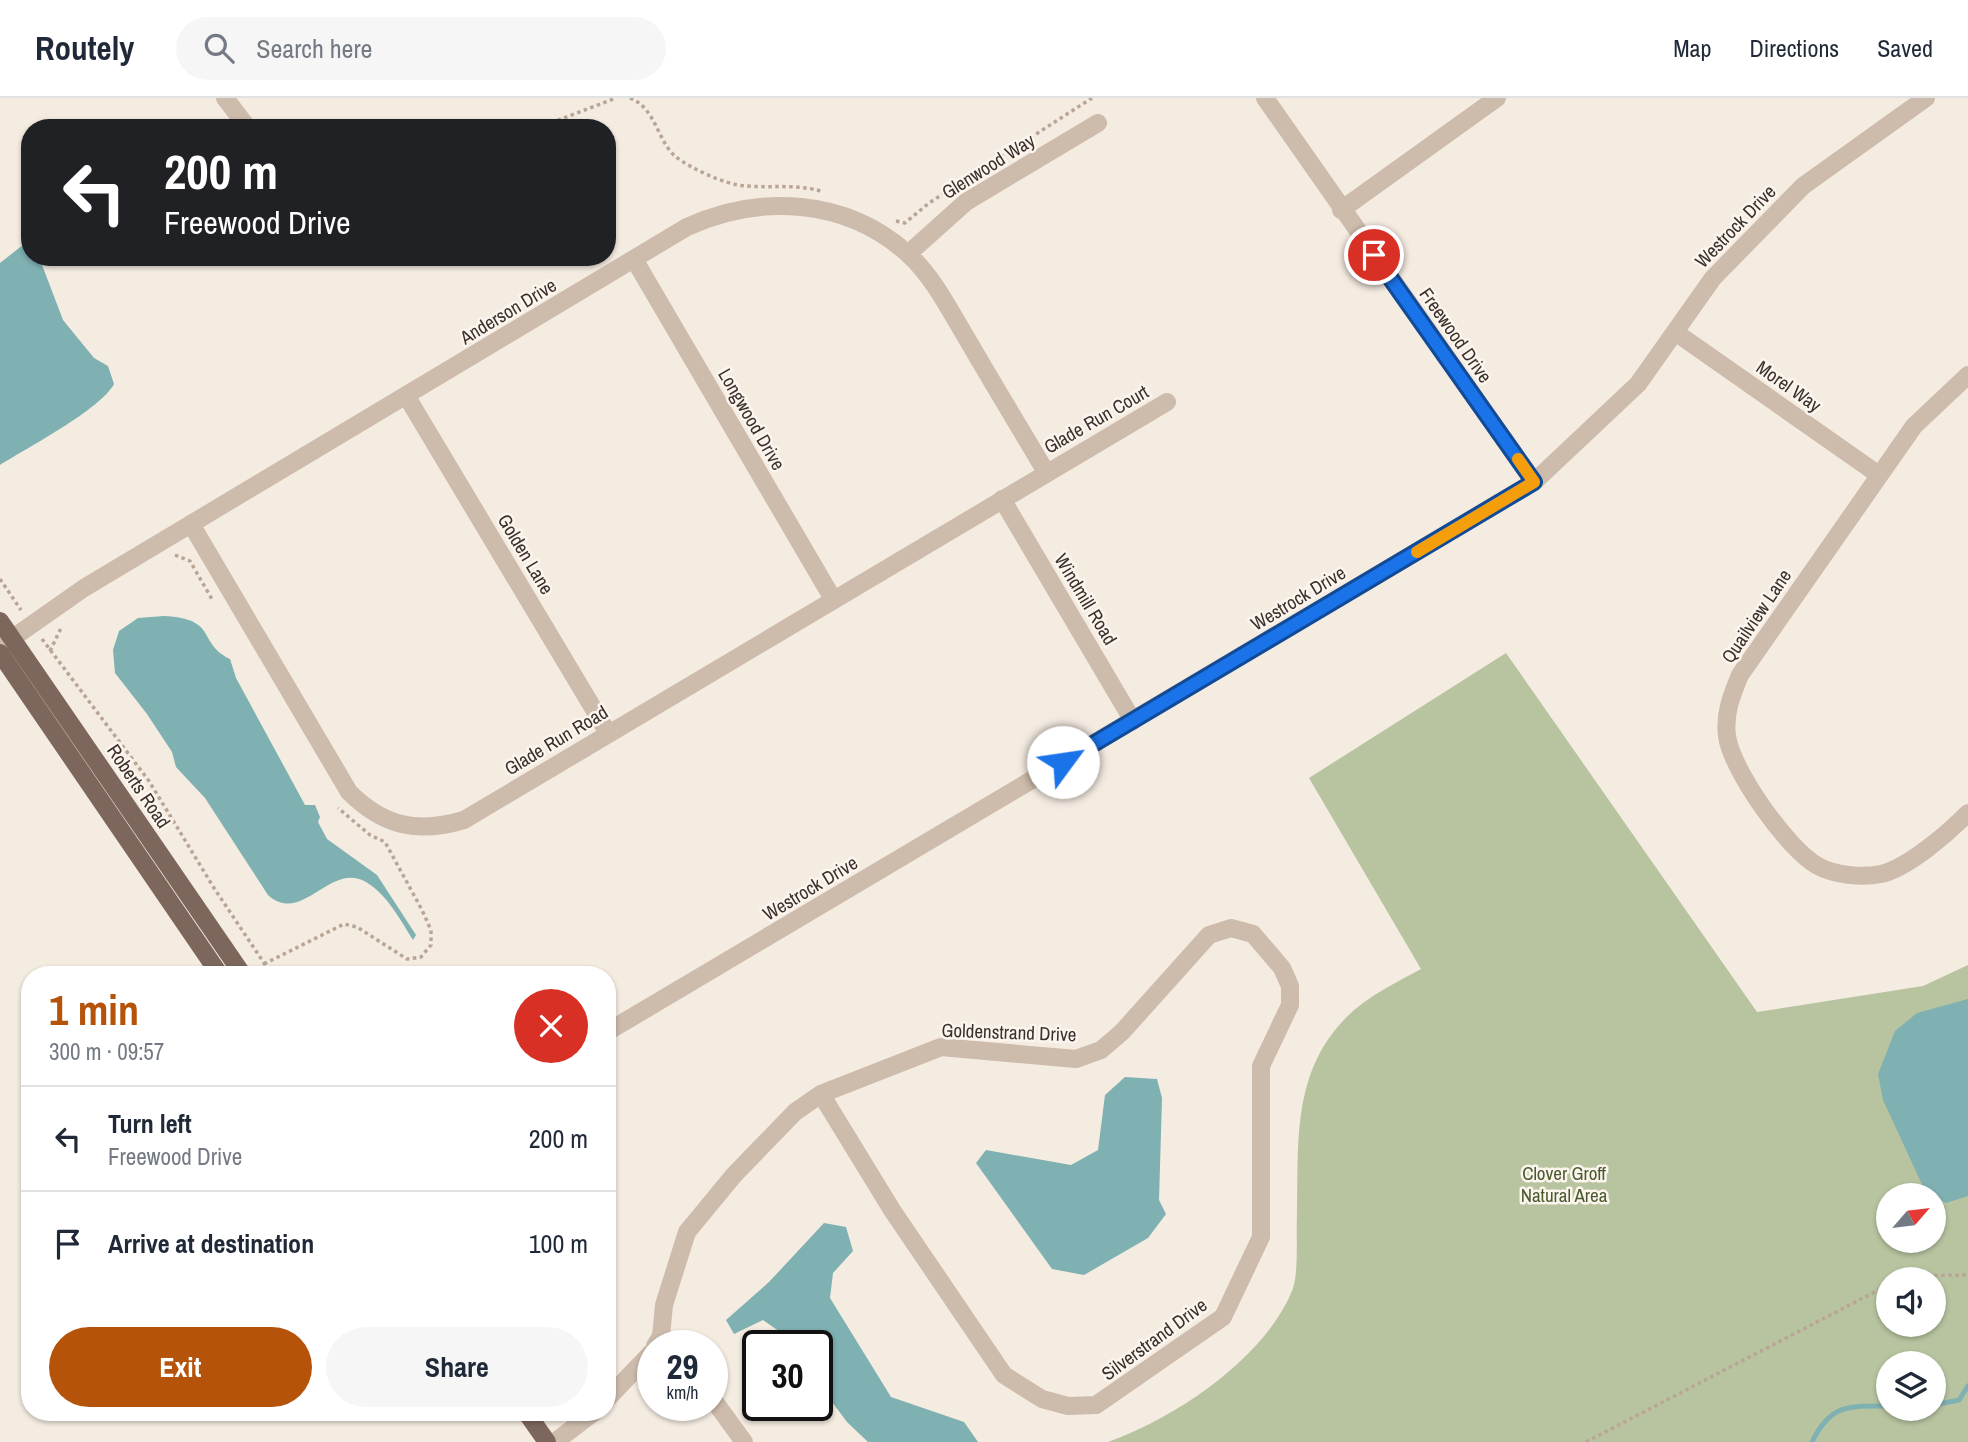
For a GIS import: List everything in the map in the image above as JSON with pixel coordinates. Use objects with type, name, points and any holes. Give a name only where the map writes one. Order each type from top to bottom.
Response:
[{"type":"main road","name":"Roberts Road","points":[[0,621],[4,640],[237,966]]},
{"type":"main road","name":"Roberts Road","points":[[0,653],[214,966]]},
{"type":"main road","points":[[532,1421],[547,1442]]},
{"type":"street","points":[[225,98],[241,119]]},
{"type":"street","points":[[1341,210],[1497,98]]},
{"type":"street","name":"Westrock Drive","points":[[616,1027],[1534,482],[1638,384],[1713,278],[1804,186],[1926,98]]},
{"type":"street","name":"Freewood Drive","points":[[1268,104],[1534,482]]},
{"type":"street","name":"Glenwood Way","points":[[908,254],[966,202],[1098,123]]},
{"type":"street","name":"Anderson Drive","points":[[4,640],[84,588],[634,259],[709,217],[730,210],[773,205],[808,207],[834,213],[863,224],[908,254],[938,290],[1046,472]]},
{"type":"street","name":"Longwood Drive","points":[[634,259],[833,599]]},
{"type":"street","name":"Morel Way","points":[[1675,332],[1879,475]]},
{"type":"street","name":"Quailview Lane","points":[[1968,375],[1914,426],[1740,674],[1727,706],[1727,737],[1737,766],[1789,841],[1818,866],[1854,876],[1882,874],[1907,861],[1951,830],[1968,813]]},
{"type":"street","name":"Golden Lane","points":[[407,397],[608,733]]},
{"type":"street","name":"Glade Run Court","points":[[1046,472],[1167,402]]},
{"type":"street","name":"Glade Run Road","points":[[191,524],[349,792],[368,811],[390,821],[439,827],[464,820],[1046,472]]},
{"type":"street","name":"Windmill Road","points":[[1002,499],[1133,721]]},
{"type":"street","name":"Goldenstrand Drive","points":[[662,1330],[664,1305],[687,1232],[768,1139],[795,1112],[821,1094],[941,1047],[1076,1059],[1101,1050],[1122,1032],[1209,934],[1231,928],[1253,934]]},
{"type":"street","name":"Silverstrand Drive","points":[[821,1094],[899,1221],[1004,1375],[1042,1399],[1068,1406],[1096,1405],[1223,1317],[1261,1237],[1261,1066],[1290,1005],[1290,986],[1282,968],[1253,934]]},
{"type":"street","name":"Goldenstrand Drive","points":[[616,1390],[637,1368]]},
{"type":"street","points":[[728,1420],[744,1442]]},
{"type":"street","points":[[555,1442],[582,1421]]},
{"type":"path","points":[[561,119],[616,98]]},
{"type":"path","points":[[631,98],[638,101],[654,121],[675,156],[703,171],[743,186],[797,184],[824,191]]},
{"type":"path","points":[[891,220],[905,223],[913,219],[929,203],[1092,98]]},
{"type":"path","points":[[168,556],[173,554],[190,561],[219,611]]},
{"type":"path","points":[[0,579],[50,651],[149,781],[264,964],[344,924],[357,927],[407,959],[421,957],[431,945],[431,930],[385,842],[355,824],[335,803]]},
{"type":"path","points":[[50,651],[65,622]]},
{"type":"path","points":[[1946,1275],[1968,1275]]},
{"type":"path","points":[[1586,1442],[1876,1290]]},
{"type":"green space","name":"Clover Groff Natural Area","points":[[1506,653],[1757,1012],[1923,986],[1968,965],[1968,1442],[1108,1442],[1161,1418],[1215,1383],[1261,1340],[1279,1316],[1292,1291],[1296,1275],[1301,1114],[1314,1066],[1326,1043],[1350,1013],[1379,992],[1421,969],[1309,778]]},
{"type":"water","points":[[21,246],[21,266],[42,266],[63,320],[94,358],[108,366],[114,384],[79,416],[0,465],[0,263]]},
{"type":"water","points":[[138,618],[181,618],[200,626],[213,646],[230,659],[236,678],[305,805],[315,805],[320,817],[318,822],[327,839],[377,875],[416,935],[413,940],[381,893],[366,882],[353,878],[340,880],[293,903],[280,902],[268,895],[205,798],[176,767],[172,752],[115,673],[113,650],[119,631]]},
{"type":"water","points":[[1968,999],[1968,1196],[1946,1203],[1946,1183],[1921,1183],[1883,1100],[1878,1074],[1895,1031],[1917,1013]]},
{"type":"water","points":[[1125,1077],[1157,1079],[1162,1098],[1159,1200],[1166,1214],[1148,1238],[1084,1275],[1052,1269],[976,1163],[986,1150],[1071,1165],[1098,1150],[1105,1095]]},
{"type":"water","points":[[824,1223],[846,1227],[853,1251],[833,1273],[830,1298],[891,1397],[964,1422],[978,1442],[868,1442],[847,1422],[833,1403],[833,1330],[777,1330],[763,1320],[734,1334],[726,1320],[769,1282]]},
{"type":"waterway","points":[[1946,1403],[1959,1400],[1968,1386]]},
{"type":"waterway","points":[[1812,1442],[1819,1429],[1834,1413],[1852,1407],[1876,1406]]},
{"type":"slow traffic","points":[[1417,552],[1534,482],[1518,459]]},
{"type":"route","points":[[1063,762],[1534,482],[1374,255]]}]
